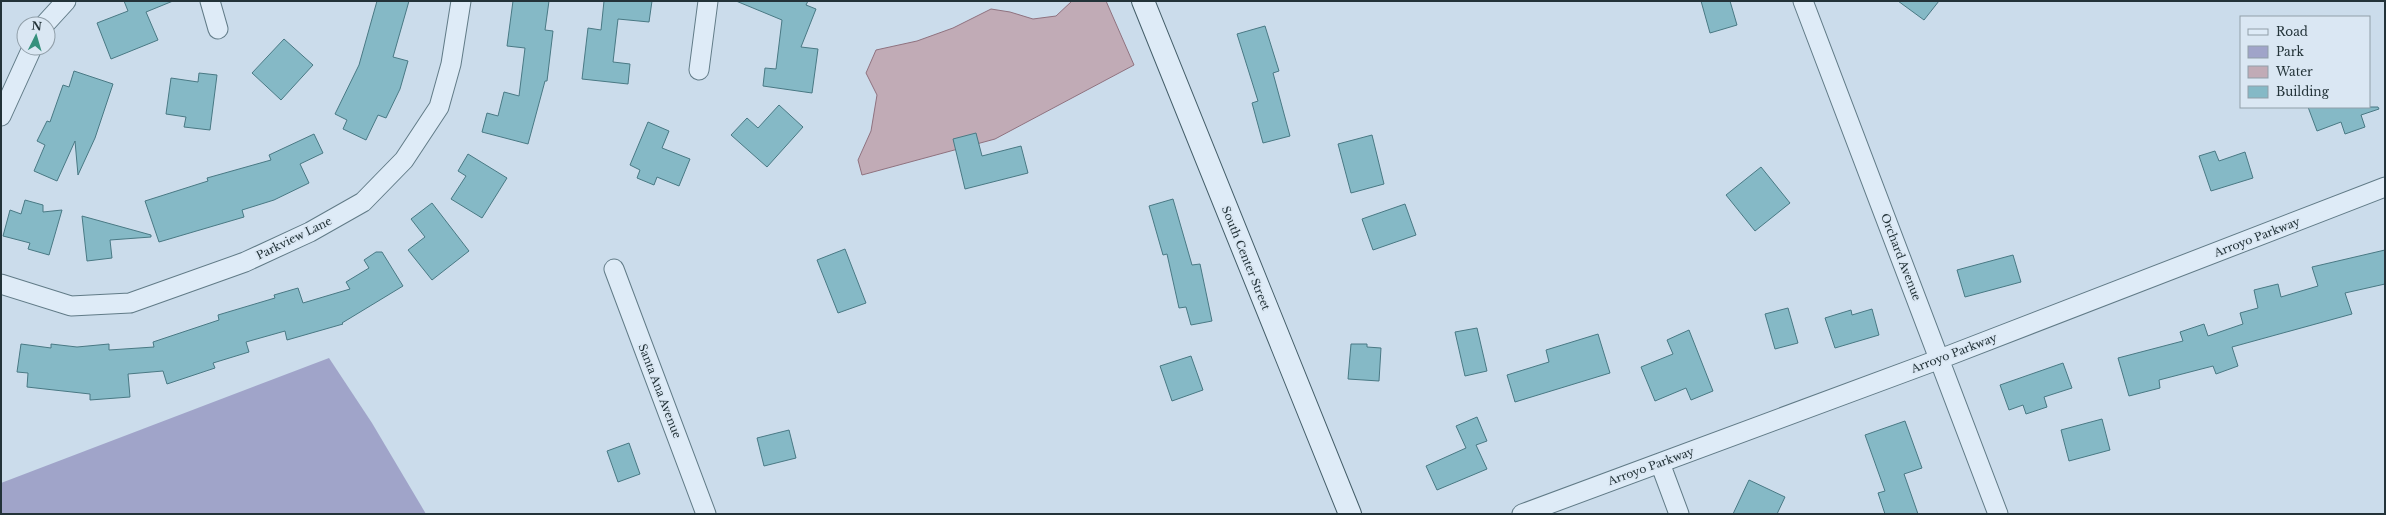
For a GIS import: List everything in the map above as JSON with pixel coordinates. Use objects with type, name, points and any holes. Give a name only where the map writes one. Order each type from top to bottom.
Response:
[{"type":"street","points":[[52,16],[66,1]]},
{"type":"street","points":[[210,1],[218,29]]},
{"type":"street","name":"Parkview Lane","points":[[1,284],[71,306],[130,303],[245,262],[310,232],[363,202],[404,160],[439,107],[451,64],[461,1]]},
{"type":"street","points":[[699,70],[708,1]]},
{"type":"street","name":"South Center Street","points":[[1143,1],[1350,514]]},
{"type":"street","name":"Orchard Avenue","points":[[1803,1],[1998,514]]},
{"type":"street","points":[[1,116],[28,56]]},
{"type":"street","name":"Arroyo Parkway","points":[[1522,514],[1940,359],[2385,187]]},
{"type":"street","name":"Santa Ana Avenue","points":[[614,269],[706,514]]},
{"type":"street","points":[[1660,463],[1679,514]]},
{"type":"green space","points":[[329,358],[372,423],[426,514],[1,514],[1,483]]},
{"type":"water","points":[[1072,1],[1106,1],[1134,65],[995,139],[862,175],[858,160],[871,131],[877,95],[866,73],[876,50],[917,41],[953,28],[991,9],[1010,12],[1033,19],[1056,16]]},
{"type":"building","points":[[124,1],[173,1],[146,12],[158,40],[111,59],[97,23],[128,11]]},
{"type":"building","points":[[377,1],[409,1],[393,57],[408,61],[400,89],[386,118],[378,115],[366,140],[343,129],[347,120],[335,114],[359,65]]},
{"type":"building","points":[[513,1],[549,1],[545,30],[553,31],[547,81],[545,81],[528,144],[482,132],[487,113],[498,116],[504,92],[519,96],[525,48],[507,46]]},
{"type":"building","points":[[604,1],[652,1],[649,22],[618,19],[613,62],[630,64],[628,84],[582,79],[588,28],[601,30]]},
{"type":"building","points":[[736,1],[808,1],[806,5],[816,9],[801,47],[818,49],[812,93],[763,86],[765,68],[776,69],[782,20]]},
{"type":"building","points":[[1701,1],[1730,1],[1737,25],[1710,33]]},
{"type":"building","points":[[1898,1],[1939,1],[1924,20]]},
{"type":"building","points":[[1265,26],[1279,71],[1273,73],[1290,136],[1263,143],[1252,103],[1258,101],[1237,34]]},
{"type":"building","points":[[284,39],[313,65],[281,100],[252,73]]},
{"type":"building","points":[[74,71],[113,84],[95,138],[78,175],[75,141],[57,181],[34,171],[45,145],[37,141],[47,121],[50,122],[63,85],[69,87]]},
{"type":"building","points":[[199,73],[217,75],[210,130],[184,127],[186,117],[166,114],[171,78],[198,82]]},
{"type":"building","points":[[779,105],[803,127],[767,167],[731,135],[747,118],[758,128]]},
{"type":"building","points":[[2378,107],[2379,109],[2361,115],[2365,127],[2345,134],[2341,122],[2317,131],[2308,108]]},
{"type":"building","points":[[648,122],[669,131],[662,148],[690,159],[679,186],[657,177],[654,185],[637,178],[640,170],[630,165]]},
{"type":"building","points":[[976,133],[982,156],[1021,146],[1028,173],[965,189],[953,139]]},
{"type":"building","points":[[314,134],[323,153],[300,164],[309,183],[274,200],[242,210],[244,217],[159,242],[145,201],[208,181],[207,178],[271,160],[269,155]]},
{"type":"building","points":[[1372,135],[1384,184],[1351,193],[1338,144]]},
{"type":"building","points":[[2215,151],[2219,161],[2245,152],[2253,178],[2211,191],[2199,156]]},
{"type":"building","points":[[468,154],[507,178],[482,218],[451,199],[466,176],[458,171]]},
{"type":"building","points":[[1761,167],[1790,203],[1755,231],[1726,195]]},
{"type":"building","points":[[1173,199],[1192,265],[1200,264],[1212,321],[1191,325],[1186,307],[1179,308],[1167,254],[1163,255],[1149,206]]},
{"type":"building","points":[[25,200],[43,205],[43,212],[62,210],[49,255],[28,249],[30,243],[3,236],[10,210],[21,214]]},
{"type":"building","points":[[432,203],[469,251],[432,280],[408,250],[425,237],[411,219]]},
{"type":"building","points":[[1405,204],[1416,235],[1373,250],[1362,219]]},
{"type":"building","points":[[82,216],[151,235],[151,237],[110,240],[112,258],[87,261]]},
{"type":"building","points":[[845,249],[866,303],[838,313],[817,260]]},
{"type":"building","points":[[2385,250],[2385,284],[2345,293],[2352,314],[2232,347],[2238,366],[2216,374],[2213,366],[2159,380],[2160,388],[2129,396],[2118,358],[2183,341],[2180,332],[2204,324],[2208,336],[2243,324],[2240,313],[2258,308],[2254,290],[2278,284],[2281,297],[2318,286],[2312,267]]},
{"type":"building","points":[[376,252],[382,252],[403,286],[342,323],[343,324],[287,340],[285,331],[246,342],[249,352],[213,363],[215,368],[167,384],[163,371],[128,374],[130,397],[90,400],[90,394],[27,387],[28,373],[17,372],[21,344],[51,348],[51,344],[77,347],[109,344],[109,350],[154,347],[153,342],[219,320],[218,315],[275,298],[274,295],[298,288],[303,303],[350,289],[346,282],[369,268],[364,260]]},
{"type":"building","points":[[2013,255],[2021,282],[1965,297],[1957,270]]},
{"type":"building","points":[[1788,308],[1798,343],[1775,349],[1765,314]]},
{"type":"building","points":[[1872,309],[1879,335],[1835,348],[1825,318],[1851,310],[1852,315]]},
{"type":"building","points":[[1477,328],[1487,371],[1465,376],[1455,332]]},
{"type":"building","points":[[1689,330],[1713,391],[1691,400],[1686,388],[1655,401],[1641,367],[1673,354],[1667,340]]},
{"type":"building","points":[[1598,334],[1610,373],[1515,402],[1507,375],[1549,362],[1546,350]]},
{"type":"building","points":[[1351,344],[1367,344],[1367,347],[1381,348],[1379,381],[1348,379]]},
{"type":"building","points":[[1191,356],[1203,390],[1172,401],[1160,366]]},
{"type":"building","points":[[2063,363],[2072,388],[2044,397],[2047,407],[2026,414],[2023,405],[2009,410],[2000,385]]},
{"type":"building","points":[[1477,417],[1487,441],[1476,445],[1487,469],[1437,490],[1426,466],[1466,448],[1456,426]]},
{"type":"building","points":[[2102,419],[2110,450],[2069,461],[2061,430]]},
{"type":"building","points":[[1905,421],[1922,468],[1904,474],[1918,514],[1885,514],[1878,493],[1885,491],[1865,435]]},
{"type":"building","points":[[789,430],[796,458],[764,466],[757,438]]},
{"type":"building","points":[[629,443],[640,474],[618,482],[607,451]]},
{"type":"building","points":[[1749,480],[1785,497],[1777,514],[1733,514]]}]
